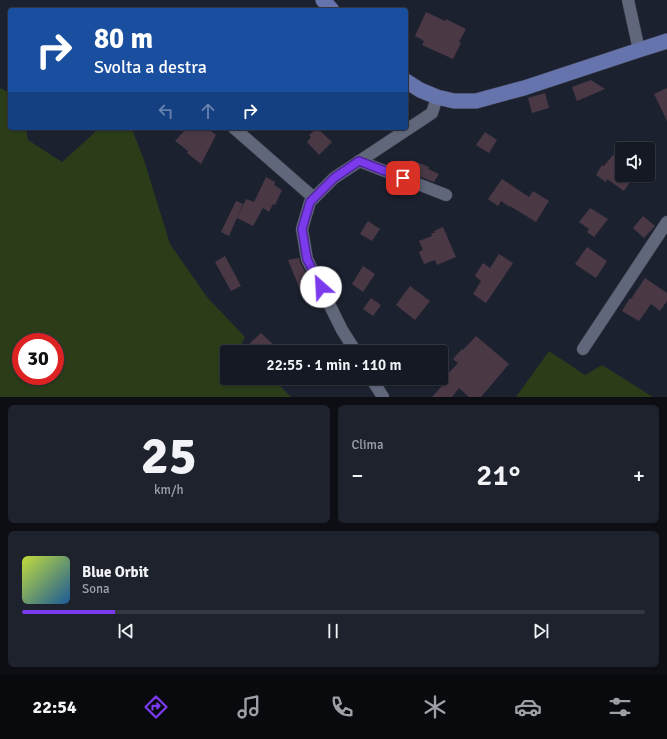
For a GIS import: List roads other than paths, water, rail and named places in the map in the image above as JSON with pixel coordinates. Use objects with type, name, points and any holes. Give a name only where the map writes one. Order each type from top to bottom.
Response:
[{"type":"main road","points":[[408,82],[420,90],[437,97],[454,101],[476,101],[524,88],[667,41]]},
{"type":"street","points":[[628,0],[639,50]]},
{"type":"street","points":[[408,128],[432,112],[437,97]]},
{"type":"street","points":[[236,130],[314,198]]},
{"type":"street","points":[[352,345],[342,330],[307,259],[302,229],[310,202],[334,178],[405,130]]},
{"type":"street","points":[[359,161],[446,195]]},
{"type":"street","points":[[583,348],[667,222]]},
{"type":"street","points":[[375,385],[383,397]]}]
